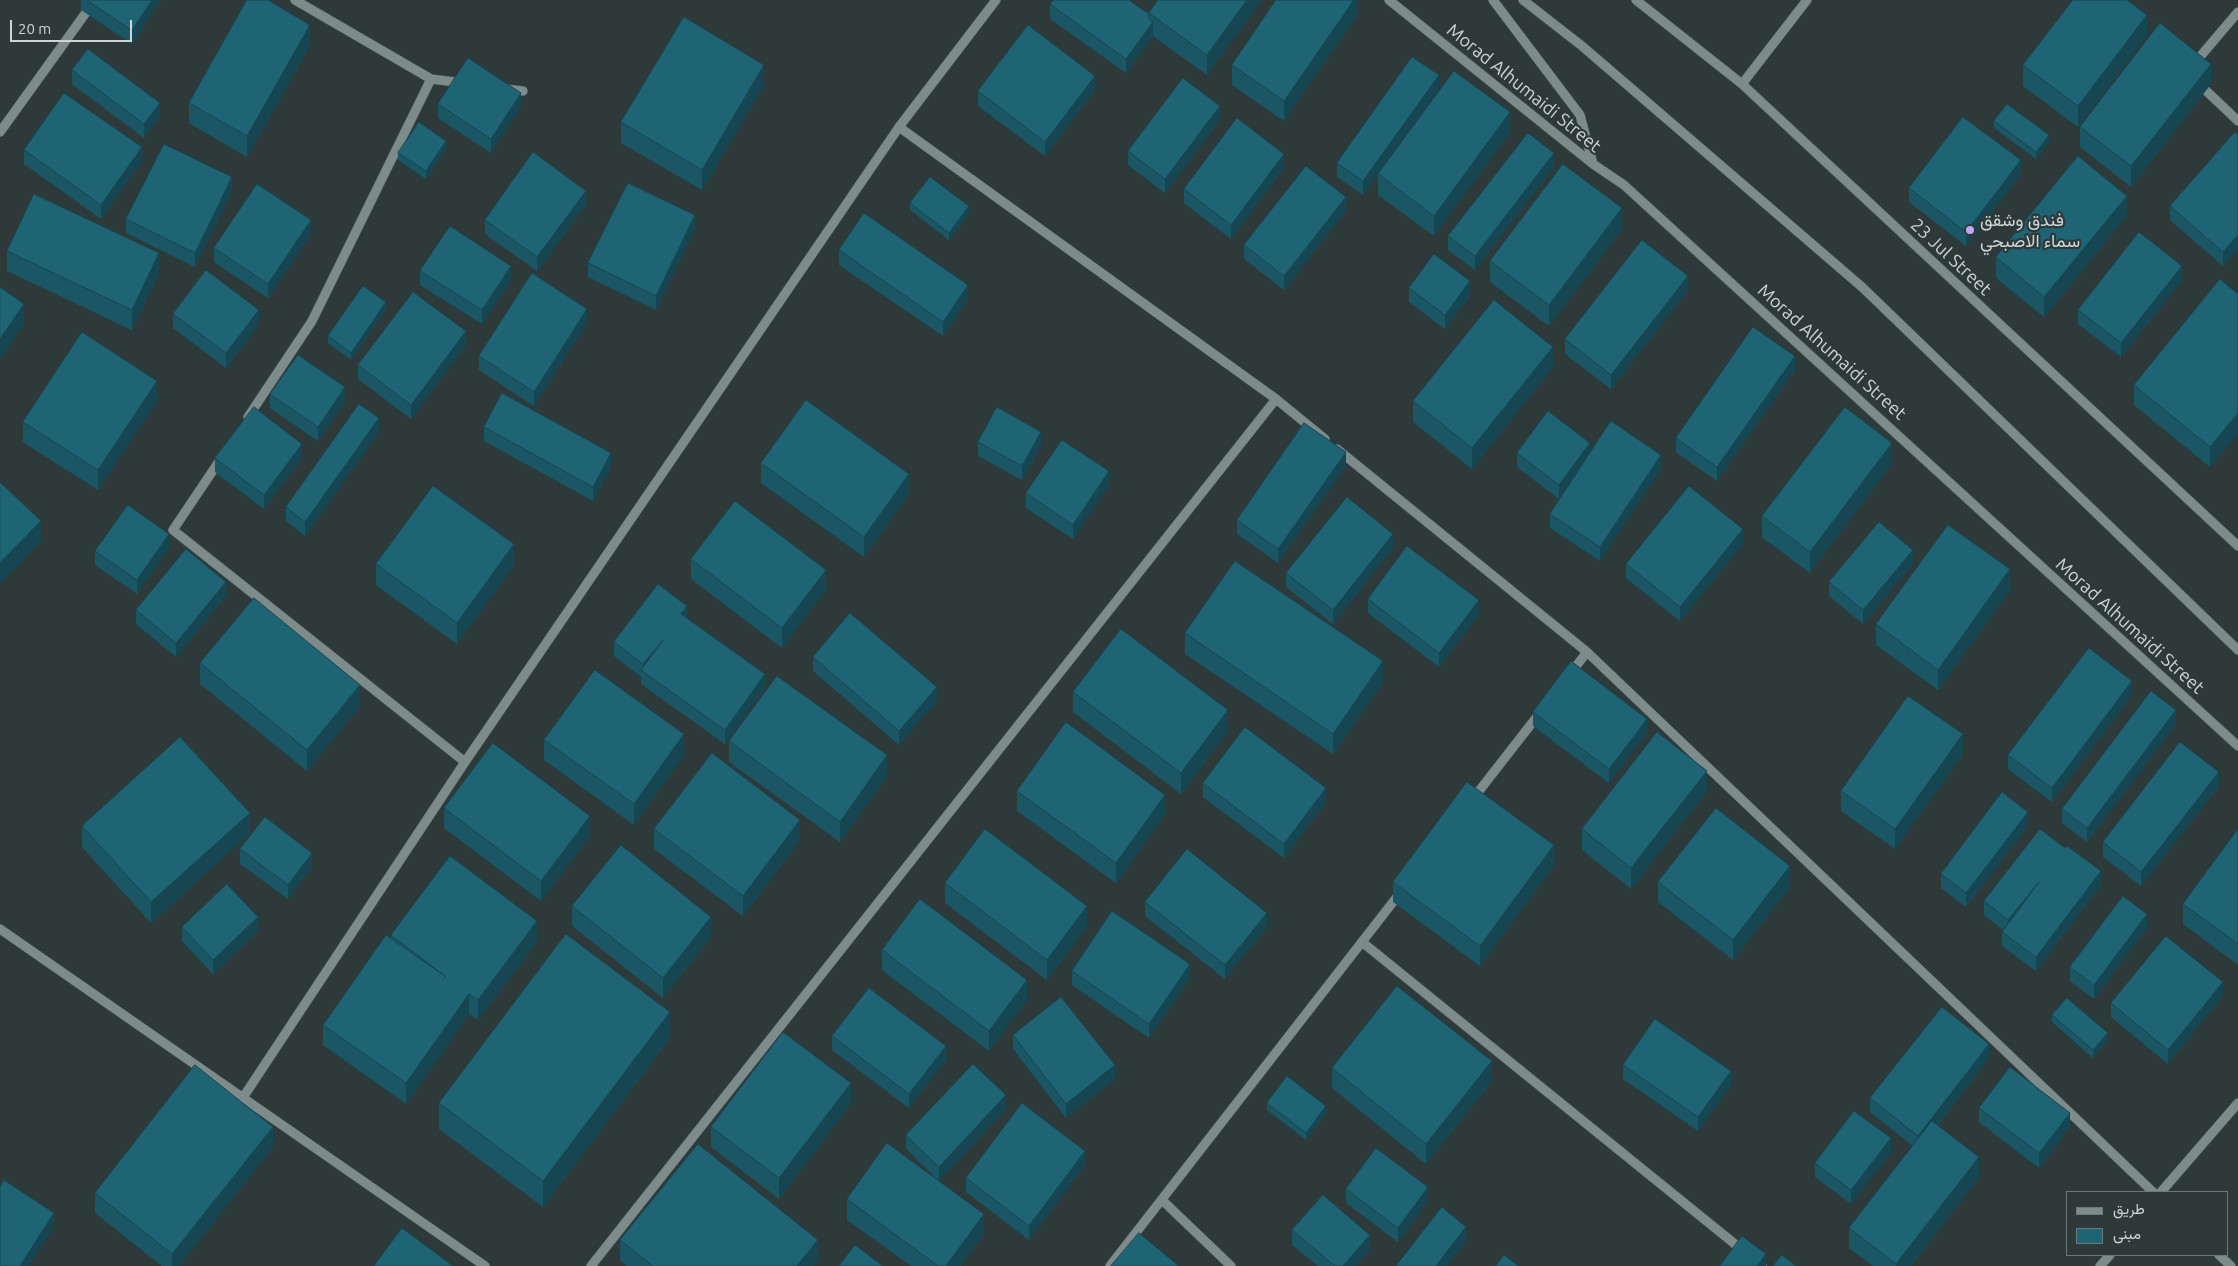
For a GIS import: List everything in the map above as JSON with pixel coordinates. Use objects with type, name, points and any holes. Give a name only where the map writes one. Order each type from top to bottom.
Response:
[{"type":"street","points":[[0,132],[95,0]]},
{"type":"street","points":[[295,0],[431,79],[477,85]]},
{"type":"street","points":[[242,1099],[465,762],[899,127],[996,0]]},
{"type":"street","name":"Morad Alhumaidi Street","points":[[1389,0],[1592,164],[1624,184],[2238,746]]},
{"type":"street","points":[[1493,0],[1580,115],[1592,164]]},
{"type":"street","points":[[1523,0],[1582,46],[1862,287],[2238,650]]},
{"type":"street","name":"23 Jul Street","points":[[1636,0],[1742,84],[2238,546]]},
{"type":"street","points":[[1742,84],[1807,0]]},
{"type":"street","points":[[2238,12],[2190,76],[2238,121]]},
{"type":"street","points":[[242,426],[312,321],[431,79]]},
{"type":"street","points":[[496,87],[523,91]]},
{"type":"street","points":[[899,127],[1276,399],[1587,652],[2152,1191]]},
{"type":"street","points":[[591,1266],[1276,399]]},
{"type":"street","points":[[226,450],[173,530],[465,762]]},
{"type":"street","points":[[1563,684],[1587,652]]},
{"type":"street","points":[[1465,809],[1544,707]]},
{"type":"street","points":[[1110,1266],[1404,888]]},
{"type":"street","points":[[0,929],[484,1266]]},
{"type":"street","points":[[1362,942],[1762,1266]]},
{"type":"street","points":[[2162,1191],[2238,1103]]},
{"type":"street","points":[[1162,1200],[1232,1266]]},
{"type":"street","points":[[2100,1266],[2109,1256]]},
{"type":"street","points":[[2220,1256],[2231,1266]]},
{"type":"building","points":[[87,0],[152,0],[132,30]]},
{"type":"building","points":[[247,0],[268,0],[310,25],[247,136],[189,103]]},
{"type":"building","points":[[1054,0],[1129,0],[1149,14],[1149,19],[1153,22],[1126,59],[1050,4]]},
{"type":"building","points":[[1158,0],[1247,0],[1207,55],[1149,13]]},
{"type":"building","points":[[1276,0],[1354,0],[1284,101],[1232,65]]},
{"type":"building","points":[[2073,0],[2127,0],[2147,15],[2078,106],[2023,65]]},
{"type":"building","points":[[684,17],[764,65],[702,170],[621,122]]},
{"type":"building","points":[[2160,23],[2211,64],[2131,166],[2080,127]]},
{"type":"building","points":[[1028,25],[1095,76],[1045,142],[978,91]]},
{"type":"building","points":[[88,49],[160,103],[144,124],[72,70]]},
{"type":"building","points":[[1412,57],[1439,75],[1363,181],[1337,163]]},
{"type":"building","points":[[468,58],[521,93],[491,139],[438,104]]},
{"type":"building","points":[[1454,71],[1510,112],[1434,216],[1378,174]]},
{"type":"building","points":[[1183,78],[1220,106],[1165,179],[1128,151]]},
{"type":"building","points":[[64,93],[142,147],[101,205],[24,150]]},
{"type":"building","points":[[2007,104],[2049,135],[2036,152],[1994,121]]},
{"type":"building","points":[[1963,117],[2021,160],[1966,232],[1909,188]]},
{"type":"building","points":[[1237,118],[1284,154],[1231,225],[1184,189]]},
{"type":"building","points":[[419,122],[446,141],[426,171],[398,153]]},
{"type":"building","points":[[2235,132],[2238,135],[2238,235],[2223,252],[2170,206]]},
{"type":"building","points":[[1528,133],[1554,153],[1475,256],[1448,236]]},
{"type":"building","points":[[164,144],[232,177],[195,253],[126,219]]},
{"type":"building","points":[[533,152],[586,191],[537,257],[485,220]]},
{"type":"building","points":[[2078,156],[2127,196],[2044,297],[1996,257]]},
{"type":"building","points":[[1563,164],[1622,208],[1549,305],[1490,261]]},
{"type":"building","points":[[1306,166],[1346,197],[1284,276],[1244,245]]},
{"type":"building","points":[[930,177],[969,206],[949,233],[910,203]]},
{"type":"building","points":[[628,183],[695,215],[656,296],[588,263]]},
{"type":"building","points":[[257,184],[311,220],[268,284],[214,248]]},
{"type":"building","points":[[34,194],[159,253],[132,310],[7,251]]},
{"type":"building","points":[[864,213],[968,285],[943,322],[839,250]]},
{"type":"building","points":[[450,226],[511,266],[482,310],[420,271]]},
{"type":"building","points":[[2139,232],[2182,266],[2121,343],[2078,310]]},
{"type":"building","points":[[1642,240],[1688,276],[1611,375],[1565,339]]},
{"type":"building","points":[[1434,254],[1470,281],[1445,315],[1409,288]]},
{"type":"building","points":[[206,270],[259,310],[226,353],[173,314]]},
{"type":"building","points":[[532,273],[587,309],[534,392],[479,356]]},
{"type":"building","points":[[2220,279],[2238,294],[2238,413],[2210,447],[2134,385]]},
{"type":"building","points":[[363,286],[386,302],[351,353],[328,336]]},
{"type":"building","points":[[0,287],[24,304],[0,339]]},
{"type":"building","points":[[413,292],[466,331],[411,405],[358,365]]},
{"type":"building","points":[[1494,300],[1553,347],[1472,448],[1413,401]]},
{"type":"building","points":[[1753,327],[1795,356],[1717,467],[1676,438]]},
{"type":"building","points":[[82,332],[157,381],[98,470],[23,422]]},
{"type":"building","points":[[298,355],[345,387],[318,427],[270,394]]},
{"type":"building","points":[[502,393],[611,453],[593,487],[484,427]]},
{"type":"building","points":[[806,400],[909,474],[864,537],[761,463]]},
{"type":"building","points":[[359,404],[379,418],[305,522],[286,507]]},
{"type":"building","points":[[254,407],[302,444],[264,495],[215,458]]},
{"type":"building","points":[[997,407],[1041,432],[1022,466],[978,442]]},
{"type":"building","points":[[1845,407],[1892,443],[1810,552],[1762,516]]},
{"type":"building","points":[[1548,411],[1590,443],[1559,485],[1517,453]]},
{"type":"building","points":[[1611,421],[1661,455],[1600,547],[1550,514]]},
{"type":"building","points":[[1304,423],[1346,452],[1278,549],[1237,520]]},
{"type":"building","points":[[1062,440],[1109,471],[1073,525],[1026,493]]},
{"type":"building","points":[[0,482],[41,521],[0,563]]},
{"type":"building","points":[[433,486],[514,544],[457,623],[376,564]]},
{"type":"building","points":[[1689,486],[1743,529],[1680,607],[1626,564]]},
{"type":"building","points":[[1347,497],[1393,534],[1333,610],[1286,573]]},
{"type":"building","points":[[735,501],[826,570],[782,628],[691,559]]},
{"type":"building","points":[[128,505],[169,534],[137,580],[95,551]]},
{"type":"building","points":[[1879,522],[1913,550],[1863,610],[1829,582]]},
{"type":"building","points":[[1948,525],[2010,569],[1938,670],[1876,624]]},
{"type":"building","points":[[1407,546],[1479,600],[1439,653],[1368,599]]},
{"type":"building","points":[[186,549],[226,582],[176,643],[136,610]]},
{"type":"building","points":[[1235,561],[1383,661],[1333,734],[1185,633]]},
{"type":"building","points":[[658,584],[687,606],[681,614],[765,674],[725,730],[641,670],[663,640],[643,664],[614,642]]},
{"type":"building","points":[[254,598],[360,685],[307,750],[200,663]]},
{"type":"building","points":[[850,613],[937,687],[899,731],[813,657]]},
{"type":"building","points":[[1121,629],[1228,710],[1181,773],[1073,692]]},
{"type":"building","points":[[2089,648],[2132,681],[2052,788],[2008,755]]},
{"type":"building","points":[[1571,661],[1647,719],[1609,769],[1533,712]]},
{"type":"building","points":[[595,670],[684,734],[634,804],[544,740]]},
{"type":"building","points":[[777,676],[887,755],[840,822],[729,741]]},
{"type":"building","points":[[2151,691],[2176,710],[2087,828],[2062,809]]},
{"type":"building","points":[[1908,696],[1963,734],[1895,829],[1841,791]]},
{"type":"building","points":[[1066,722],[1165,795],[1116,863],[1017,791]]},
{"type":"building","points":[[1245,727],[1326,788],[1284,844],[1203,783]]},
{"type":"building","points":[[1657,732],[1707,771],[1631,868],[1582,829]]},
{"type":"building","points":[[180,737],[250,813],[151,902],[82,826]]},
{"type":"building","points":[[2180,742],[2219,772],[2141,872],[2103,842]]},
{"type":"building","points":[[493,743],[590,816],[541,881],[444,808]]},
{"type":"building","points":[[712,753],[800,820],[743,896],[654,829]]},
{"type":"building","points":[[1467,782],[1554,845],[1480,946],[1393,882]]},
{"type":"building","points":[[2002,792],[2028,812],[1966,893],[1941,874]]},
{"type":"building","points":[[1716,808],[1790,866],[1733,940],[1658,882]]},
{"type":"building","points":[[265,817],[312,853],[288,885],[240,849]]},
{"type":"building","points":[[985,829],[1087,906],[1047,960],[945,883]]},
{"type":"building","points":[[2040,829],[2101,871],[2036,957],[2002,932],[2039,882],[2008,920],[1984,901]]},
{"type":"building","points":[[2238,829],[2238,944],[2183,904]]},
{"type":"building","points":[[621,845],[711,917],[663,978],[572,906]]},
{"type":"building","points":[[1187,849],[1267,913],[1225,965],[1145,902]]},
{"type":"building","points":[[450,856],[537,921],[478,1000],[469,994],[406,1083],[323,1025],[386,935],[446,977],[391,935]]},
{"type":"building","points":[[227,884],[258,917],[213,960],[182,927]]},
{"type":"building","points":[[2123,896],[2147,914],[2094,985],[2070,967]]},
{"type":"building","points":[[920,899],[1027,980],[989,1031],[882,950]]},
{"type":"building","points":[[1112,911],[1190,964],[1149,1024],[1072,971]]},
{"type":"building","points":[[566,934],[670,1012],[543,1181],[439,1103]]},
{"type":"building","points":[[2166,936],[2223,982],[2168,1050],[2111,1003]]},
{"type":"building","points":[[1397,986],[1492,1061],[1426,1144],[1332,1068]]},
{"type":"building","points":[[869,988],[946,1046],[909,1094],[832,1036]]},
{"type":"building","points":[[1061,997],[1115,1065],[1066,1104],[1013,1035]]},
{"type":"building","points":[[2067,998],[2108,1033],[2093,1050],[2052,1015]]},
{"type":"building","points":[[1942,1007],[1989,1044],[1918,1136],[1870,1098]]},
{"type":"building","points":[[1655,1019],[1731,1071],[1698,1117],[1623,1065]]},
{"type":"building","points":[[783,1032],[851,1083],[779,1178],[711,1127]]},
{"type":"building","points":[[973,1064],[1006,1095],[939,1167],[906,1135]]},
{"type":"building","points":[[195,1065],[273,1127],[172,1254],[95,1193]]},
{"type":"building","points":[[2010,1067],[2070,1113],[2039,1153],[1979,1108]]},
{"type":"building","points":[[1287,1076],[1326,1106],[1306,1133],[1267,1103]]},
{"type":"building","points":[[1022,1103],[1085,1151],[1029,1226],[966,1178]]},
{"type":"building","points":[[1854,1111],[1891,1138],[1851,1190],[1815,1163]]},
{"type":"building","points":[[1932,1121],[1979,1157],[1896,1264],[1849,1228]]},
{"type":"building","points":[[887,1143],[984,1214],[946,1266],[938,1266],[847,1199]]},
{"type":"building","points":[[698,1144],[818,1240],[797,1266],[653,1266],[620,1240]]},
{"type":"building","points":[[1376,1148],[1428,1187],[1398,1228],[1346,1189]]},
{"type":"building","points":[[4,1180],[54,1213],[20,1266],[0,1266],[0,1187]]},
{"type":"building","points":[[1323,1195],[1370,1235],[1343,1266],[1335,1266],[1292,1230]]},
{"type":"building","points":[[1442,1207],[1466,1227],[1436,1266],[1396,1266]]},
{"type":"building","points":[[402,1228],[453,1266],[374,1266]]},
{"type":"building","points":[[1139,1233],[1179,1266],[1111,1266]]},
{"type":"building","points":[[1742,1236],[1766,1254],[1757,1266],[1720,1266]]},
{"type":"building","points":[[855,1245],[883,1266],[839,1266]]},
{"type":"building","points":[[1504,1255],[1519,1266],[1496,1266]]},
{"type":"building","points":[[1782,1255],[1796,1266],[1773,1266]]},
{"type":"place","name":"فندق وشقق سماء الاصبحي","points":[[1970,230]]}]
